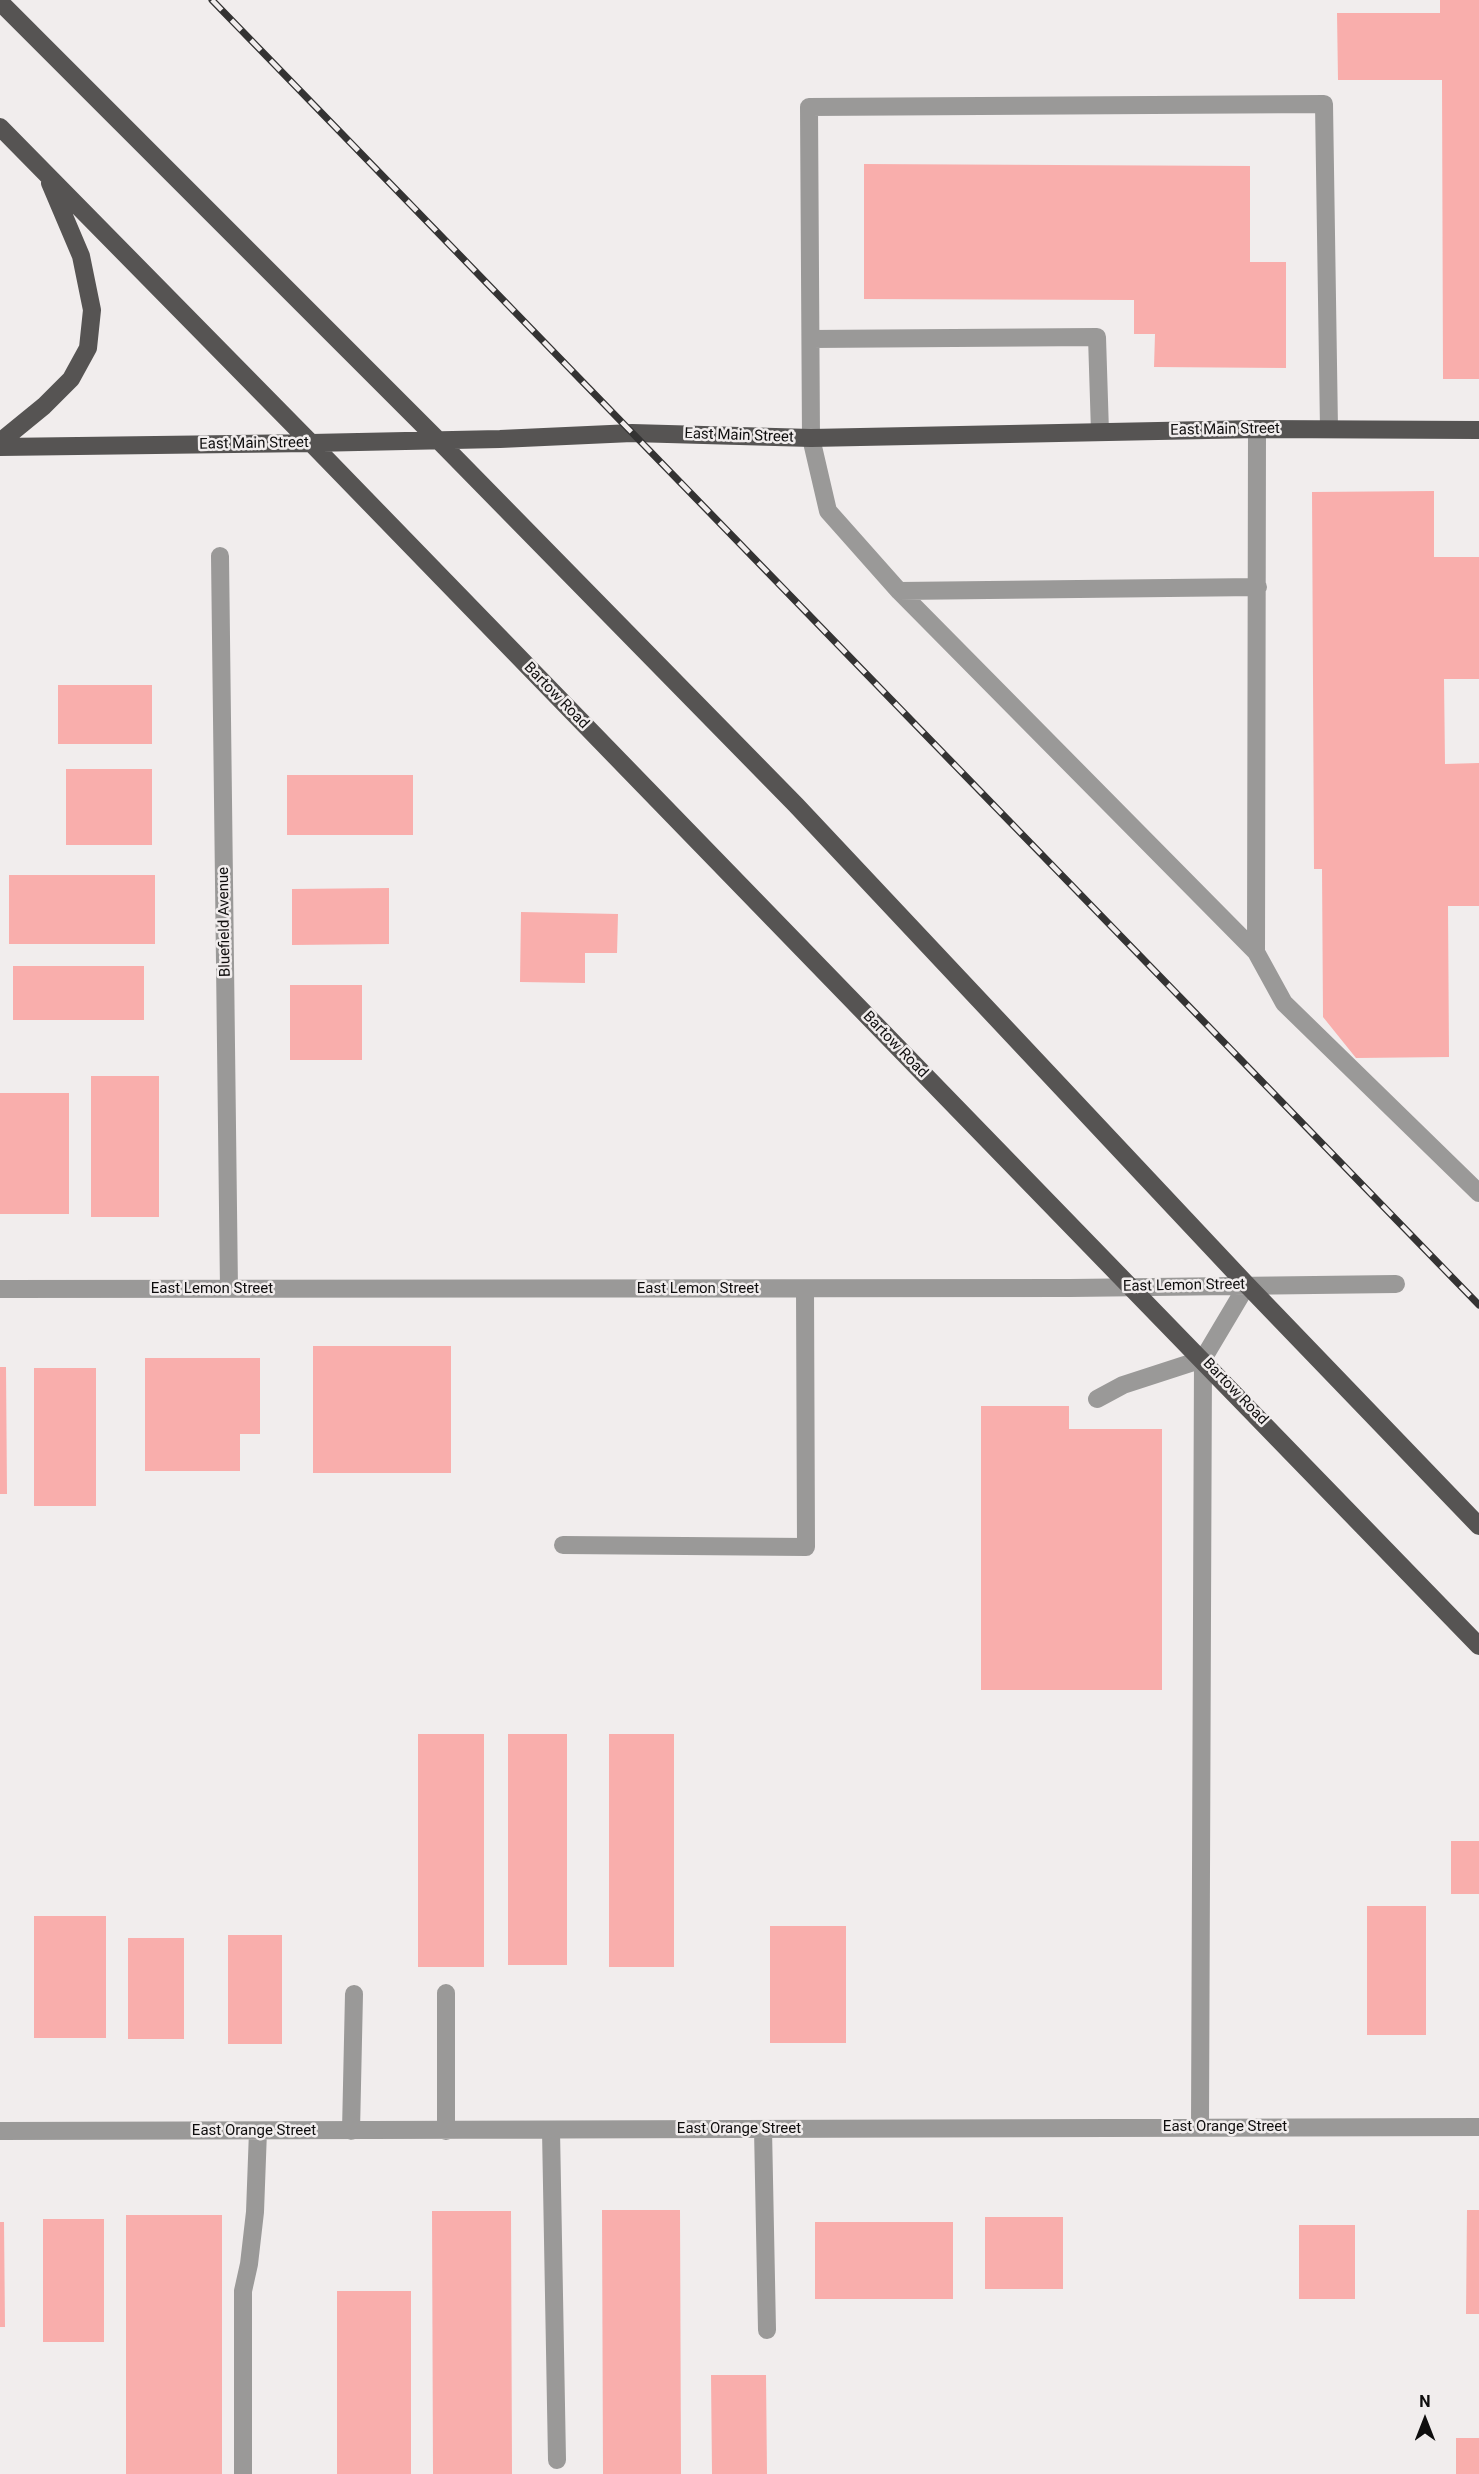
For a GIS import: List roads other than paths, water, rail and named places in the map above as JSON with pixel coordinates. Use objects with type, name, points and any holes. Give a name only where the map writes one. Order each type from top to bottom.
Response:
[{"type":"main road","points":[[0,2],[438,440],[825,835],[1247,1285],[1479,1526]]},
{"type":"main road","name":"Bartow Road","points":[[0,127],[1203,1359],[1479,1646]]},
{"type":"main road","points":[[0,442],[44,406],[71,379],[88,348],[92,310],[81,256],[46,173]]},
{"type":"main road","name":"East Main Street","points":[[0,447],[311,443],[632,433],[811,438],[1257,429],[1479,430]]},
{"type":"street","points":[[1329,429],[1324,104],[809,107],[811,438],[828,511],[899,591],[1256,952],[1284,1003],[1479,1193]]},
{"type":"street","points":[[811,339],[1097,337],[1100,432]]},
{"type":"street","points":[[1256,952],[1257,429]]},
{"type":"street","name":"Bluefield Avenue","points":[[220,556],[229,1289]]},
{"type":"street","points":[[899,591],[1258,587]]},
{"type":"street","name":"East Lemon Street","points":[[0,1289],[805,1289],[1396,1284]]},
{"type":"street","points":[[1200,2127],[1203,1359],[1247,1285]]},
{"type":"street","points":[[563,1545],[806,1547],[805,1289]]},
{"type":"street","points":[[1097,1399],[1123,1385],[1203,1359]]},
{"type":"street","points":[[446,1993],[446,2131]]},
{"type":"street","points":[[351,2131],[354,1994]]},
{"type":"street","name":"East Orange Street","points":[[0,2131],[1479,2127]]},
{"type":"street","points":[[764,2129],[766,2330]]},
{"type":"street","points":[[551,2130],[557,2460]]},
{"type":"street","points":[[243,2474],[243,2291],[249,2264],[255,2212],[258,2131]]},
{"type":"railway","points":[[212,0],[1479,1305]]}]
